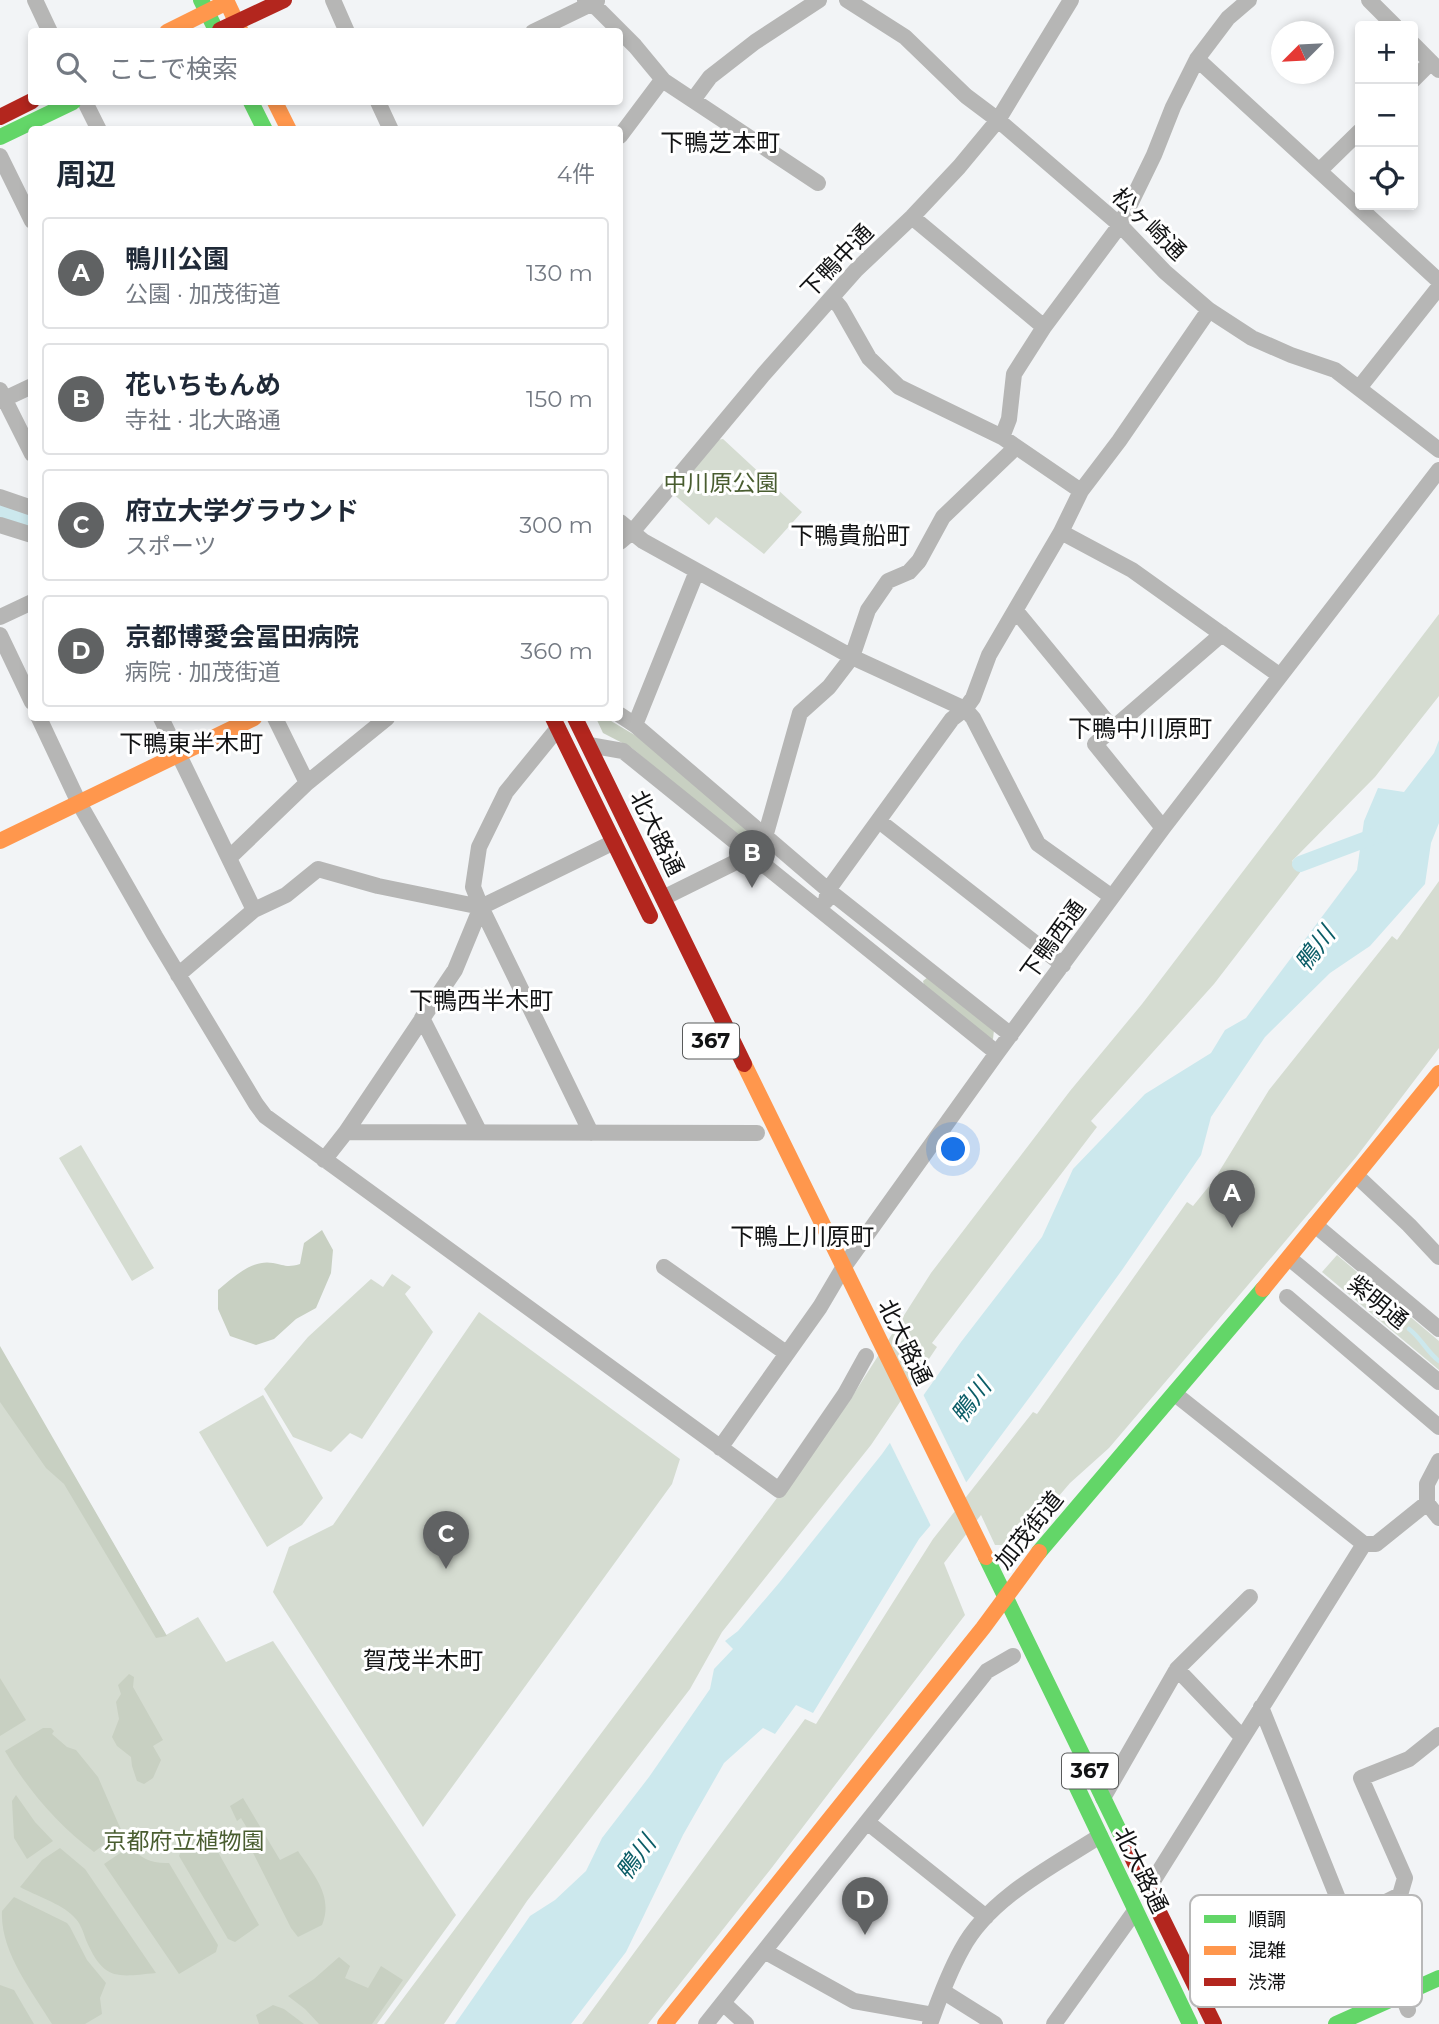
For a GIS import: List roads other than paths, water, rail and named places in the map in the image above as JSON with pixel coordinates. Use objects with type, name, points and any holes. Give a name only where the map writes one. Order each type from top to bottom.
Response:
[{"type":"main road","points":[[173,28],[204,6],[228,1],[239,26],[284,0]]},
{"type":"main road","points":[[204,6],[215,28]]},
{"type":"main road","points":[[0,117],[28,103]]},
{"type":"main road","points":[[0,137],[67,105]]},
{"type":"main road","points":[[252,105],[263,126]]},
{"type":"main road","points":[[276,105],[287,126]]},
{"type":"main road","points":[[0,841],[248,721]]},
{"type":"main road","name":"北大路通","points":[[577,721],[1190,1974]]},
{"type":"main road","name":"北大路通","points":[[555,722],[659,934]]},
{"type":"main road","name":"加茂街道","points":[[665,2024],[990,1608],[1005,1597],[1066,1518],[1175,1394],[1357,1177],[1439,1073]]},
{"type":"main road","name":"北大路通","points":[[821,1265],[843,1309]]},
{"type":"main road","points":[[990,1608],[1011,1652]]},
{"type":"main road","name":"北大路通","points":[[1064,1761],[1190,2024]]},
{"type":"main road","points":[[1422,1986],[1439,1978]]},
{"type":"main road","name":"北大路通","points":[[1206,2007],[1214,2024]]},
{"type":"main road","points":[[1336,2024],[1374,2007]]},
{"type":"street","points":[[35,0],[48,28]]},
{"type":"street","points":[[333,0],[345,28]]},
{"type":"street","points":[[693,100],[710,77],[819,0]]},
{"type":"street","name":"松ヶ崎通","points":[[847,0],[905,37],[966,96],[998,120],[1120,225],[1165,272],[1209,310],[1252,338],[1335,370],[1439,450]]},
{"type":"street","name":"下鴨中通","points":[[626,527],[856,270],[912,217],[959,167],[998,120],[1071,0]]},
{"type":"street","points":[[1002,437],[1009,419],[1014,374],[1044,327],[1120,225],[1154,155],[1172,107],[1197,59],[1228,18],[1249,0]]},
{"type":"street","points":[[1369,0],[1390,21]]},
{"type":"street","points":[[541,28],[592,2],[617,28]]},
{"type":"street","points":[[623,34],[662,79],[818,183]]},
{"type":"street","points":[[1418,49],[1435,66],[1418,77]]},
{"type":"street","points":[[1197,59],[1439,281]]},
{"type":"street","points":[[623,132],[662,79]]},
{"type":"street","points":[[86,105],[97,126]]},
{"type":"street","points":[[379,105],[389,126]]},
{"type":"street","points":[[1320,170],[1355,136]]},
{"type":"street","points":[[0,156],[28,213]]},
{"type":"street","points":[[912,217],[1044,327]]},
{"type":"street","points":[[1359,388],[1439,288]]},
{"type":"street","points":[[832,298],[869,358],[899,387],[1002,437],[1081,491]]},
{"type":"street","points":[[823,912],[828,890],[952,719],[965,709],[973,698],[989,655],[1061,532],[1081,491],[1119,441],[1209,310]]},
{"type":"street","points":[[28,387],[2,397],[28,446]]},
{"type":"street","points":[[663,898],[752,854],[765,838],[800,713],[829,687],[852,657],[868,610],[888,581],[909,572],[919,561],[943,517],[1016,447]]},
{"type":"street","name":"下鴨西通","points":[[720,1448],[820,1307],[843,1268],[997,1053],[1163,828],[1439,470]]},
{"type":"street","points":[[0,497],[28,507]]},
{"type":"street","points":[[0,525],[28,534]]},
{"type":"street","points":[[626,527],[643,541],[852,657],[965,709],[973,718],[1038,844],[1112,897]]},
{"type":"street","points":[[1061,532],[1132,570],[1279,675]]},
{"type":"street","points":[[635,725],[697,571]]},
{"type":"street","points":[[0,617],[28,603]]},
{"type":"street","points":[[1016,611],[1113,729]]},
{"type":"street","points":[[1163,828],[1095,744],[1222,634]]},
{"type":"street","points":[[0,635],[28,694]]},
{"type":"street","points":[[623,717],[828,890],[1011,1035]]},
{"type":"street","points":[[40,721],[79,803],[178,975],[265,1116],[779,1490],[868,1360]]},
{"type":"street","points":[[162,721],[254,910]]},
{"type":"street","points":[[276,721],[307,783]]},
{"type":"street","points":[[229,858],[307,783],[383,721]]},
{"type":"street","points":[[555,722],[506,792],[479,847],[473,887],[591,1133]]},
{"type":"street","points":[[589,745],[623,751],[997,1053]]},
{"type":"street","points":[[879,821],[1063,965]]},
{"type":"street","points":[[178,975],[254,910],[286,895],[318,869],[378,886],[481,907],[614,842]]},
{"type":"street","points":[[324,1160],[346,1132],[455,970],[481,907]]},
{"type":"street","points":[[422,1018],[478,1131]]},
{"type":"street","points":[[346,1132],[757,1133]]},
{"type":"street","points":[[1357,1177],[1439,1257]]},
{"type":"street","name":"紫明通","points":[[1315,1224],[1439,1329]]},
{"type":"street","name":"紫明通","points":[[1289,1258],[1439,1382]]},
{"type":"street","points":[[664,1267],[786,1353]]},
{"type":"street","points":[[1287,1297],[1439,1427]]},
{"type":"street","points":[[1175,1394],[1364,1544],[1376,1545],[1427,1503]]},
{"type":"street","points":[[1439,1461],[1427,1484],[1427,1503],[1439,1518]]},
{"type":"street","points":[[1148,1889],[1364,1544]]},
{"type":"street","points":[[1104,1798],[1177,1669],[1250,1597]]},
{"type":"street","points":[[706,2024],[988,1671],[1011,1652]]},
{"type":"street","points":[[1177,1669],[1242,1737]]},
{"type":"street","points":[[1261,1707],[1337,1895]]},
{"type":"street","points":[[1400,1895],[1405,1881],[1361,1778],[1409,1759],[1439,1735]]},
{"type":"street","points":[[867,1822],[986,1917]]},
{"type":"street","points":[[764,1951],[854,2001],[932,2020],[962,1947],[986,1917],[1025,1882],[1100,1836]]},
{"type":"street","points":[[1054,2024],[1135,1910]]},
{"type":"street","points":[[1186,1966],[1190,1965]]},
{"type":"street","points":[[944,1992],[995,2024]]},
{"type":"street","points":[[723,2003],[746,2024]]},
{"type":"water","name":"鴨川","points":[[1439,740],[1439,823],[1431,843],[1425,884],[1370,946],[1330,973],[1265,1037],[1211,1117],[1201,1155],[1032,1394],[962,1488],[919,1539],[813,1713],[796,1705],[775,1734],[763,1728],[724,1763],[683,1835],[626,1952],[571,2024],[455,2024],[530,1916],[555,1900],[586,1871],[602,1838],[649,1777],[710,1689],[714,1669],[733,1649],[725,1641],[738,1631],[779,1583],[882,1454],[961,1342],[1042,1237],[1073,1169],[1145,1094],[1211,1053],[1225,1030],[1246,1018],[1357,870],[1364,821],[1378,788],[1404,792],[1434,753]]},
{"type":"waterway","points":[[0,509],[28,520]]},
{"type":"waterway","points":[[1300,864],[1380,834]]},
{"type":"waterway","points":[[1409,1329],[1439,1361]]},
{"type":"place","name":"花いちもんめ","points":[[752,888]]},
{"type":"place","name":"鴨川公園","points":[[1232,1228]]},
{"type":"place","name":"府立大学グラウンド","points":[[446,1569]]},
{"type":"place","name":"京都博愛会冨田病院","points":[[865,1935]]},
{"type":"district","name":"下鴨芝本町","points":[[720,143]]},
{"type":"district","name":"下鴨貴船町","points":[[850,536]]},
{"type":"district","name":"下鴨中川原町","points":[[1140,729]]},
{"type":"district","name":"下鴨東半木町","points":[[191,744]]},
{"type":"district","name":"下鴨西半木町","points":[[481,1001]]},
{"type":"district","name":"下鴨上川原町","points":[[802,1237]]},
{"type":"district","name":"賀茂半木町","points":[[423,1661]]},
{"type":"park label","name":"中川原公園","points":[[721,483]]},
{"type":"park label","name":"京都府立植物園","points":[[184,1841]]}]
